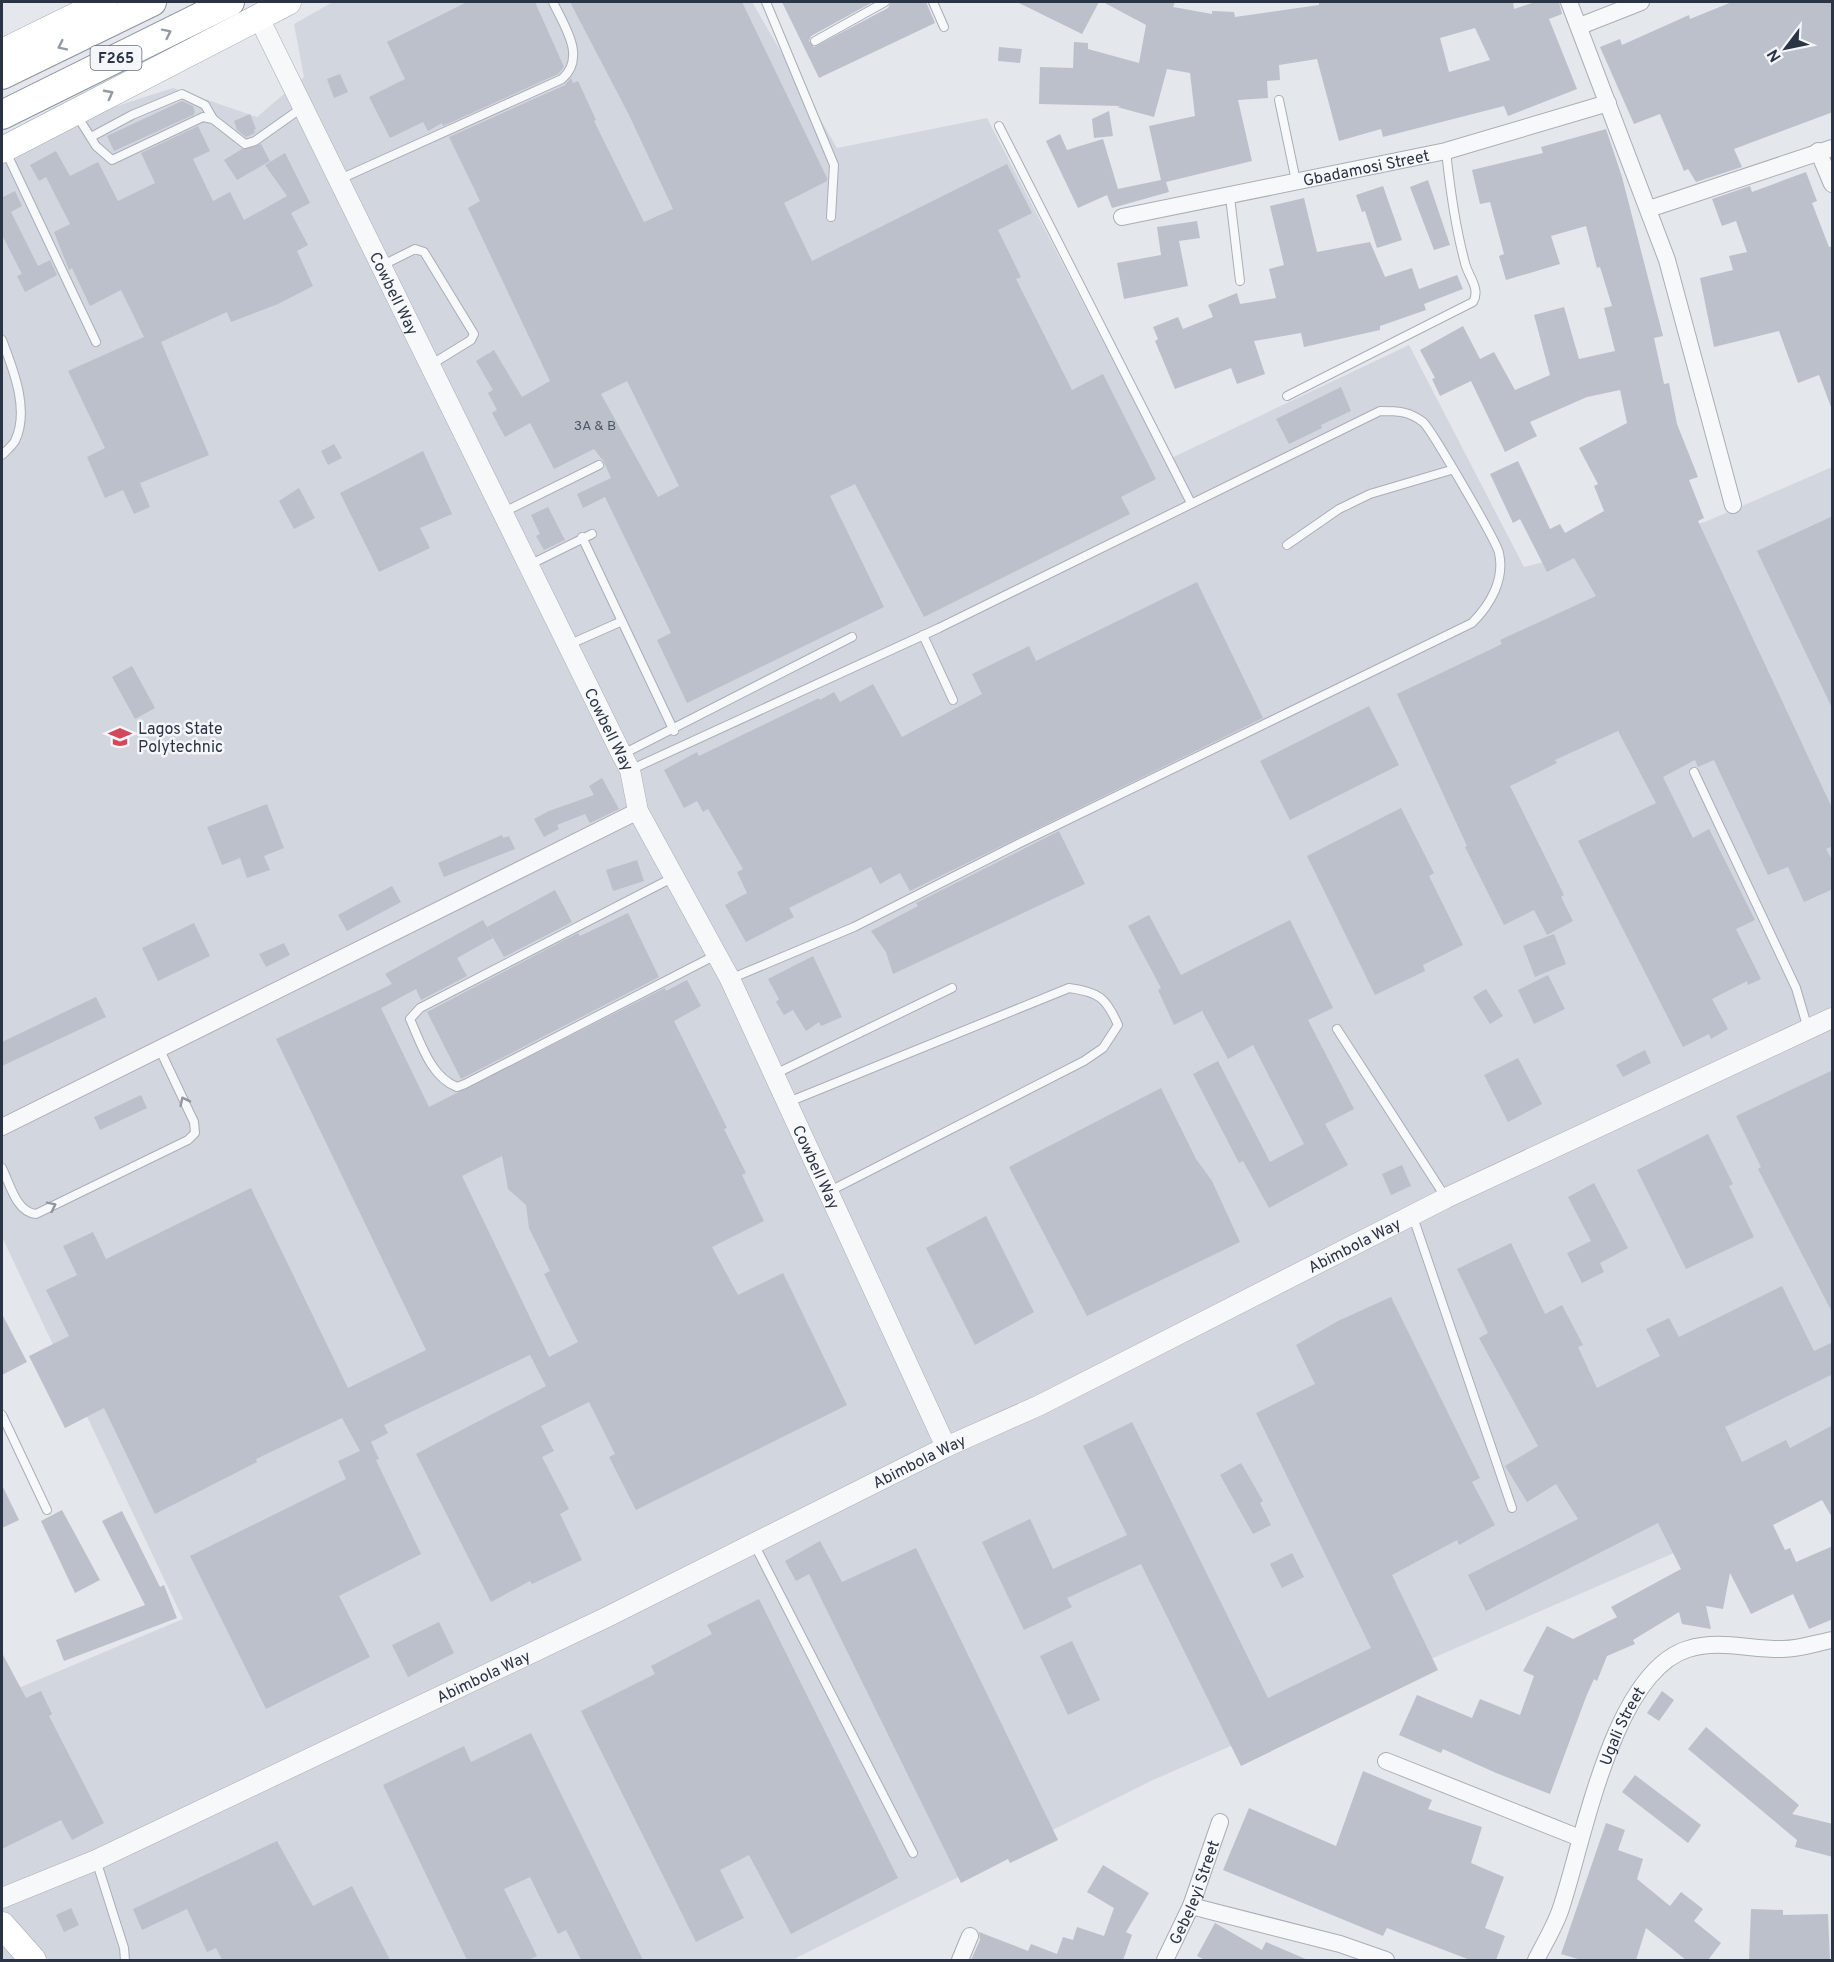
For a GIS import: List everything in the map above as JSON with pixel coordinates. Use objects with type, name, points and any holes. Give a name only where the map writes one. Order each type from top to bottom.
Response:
[{"type":"highway","name":"F265","points":[[2,75],[152,2]]},
{"type":"highway","name":"F265","points":[[2,115],[230,2]]},
{"type":"main road","points":[[2,52],[104,2]]},
{"type":"main road","points":[[3,150],[288,2]]},
{"type":"main road","points":[[2,1925],[33,1960]]},
{"type":"street","points":[[1569,2],[1667,260],[1732,505]]},
{"type":"street","points":[[1580,26],[1641,2]]},
{"type":"street","name":"Cowbell Way","points":[[258,16],[432,364],[626,763],[638,811],[730,979],[946,1447]]},
{"type":"street","name":"Gbadamosi Street","points":[[1122,217],[1230,197],[1296,181],[1446,151],[1608,103]]},
{"type":"street","points":[[1649,209],[1825,149],[1833,184]]},
{"type":"street","points":[[2,1127],[638,811]]},
{"type":"street","name":"Abimbola Way","points":[[2,1898],[96,1860],[607,1617],[946,1447],[1040,1405],[1413,1217],[1446,1198],[1833,1018]]},
{"type":"street","name":"Ugali Street","points":[[1536,1960],[1559,1913],[1606,1757],[1642,1682],[1671,1657],[1686,1649],[1704,1645],[1783,1649],[1833,1640]]},
{"type":"street","points":[[1386,1761],[1580,1839]]},
{"type":"street","name":"Gebeleyi Street","points":[[1165,1960],[1191,1906],[1220,1822]]},
{"type":"street","points":[[1191,1906],[1340,1944],[1386,1960]]},
{"type":"street","points":[[960,1960],[970,1936]]},
{"type":"lane","points":[[338,180],[562,80],[573,66],[575,51],[553,2]]},
{"type":"lane","points":[[766,2],[834,165],[831,217]]},
{"type":"lane","points":[[815,41],[885,2]]},
{"type":"lane","points":[[933,2],[944,27]]},
{"type":"lane","points":[[91,137],[182,94],[205,105],[213,119],[245,144],[255,141],[303,107]]},
{"type":"lane","points":[[1279,100],[1296,181]]},
{"type":"lane","points":[[75,112],[105,156],[112,160],[196,119],[213,119]]},
{"type":"lane","points":[[999,126],[1191,503]]},
{"type":"lane","points":[[3,150],[96,342]]},
{"type":"lane","points":[[1287,396],[1473,302],[1476,290],[1465,266],[1452,212],[1446,151]]},
{"type":"lane","points":[[1230,197],[1240,281]]},
{"type":"lane","points":[[381,266],[415,249],[424,252],[464,314],[474,334],[471,340],[432,364]]},
{"type":"lane","points":[[2,340],[13,368],[20,406],[14,442],[2,455]]},
{"type":"lane","points":[[626,763],[923,635],[1380,411],[1404,410],[1425,423],[1487,527],[1499,554],[1498,586],[1485,610],[1472,623],[1018,844],[854,927],[730,979]]},
{"type":"lane","points":[[504,512],[599,465]]},
{"type":"lane","points":[[1287,545],[1340,509],[1370,494],[1451,470]]},
{"type":"lane","points":[[530,565],[592,534]]},
{"type":"lane","points":[[582,537],[620,621],[674,730]]},
{"type":"lane","points":[[568,645],[620,621]]},
{"type":"lane","points":[[923,635],[953,700]]},
{"type":"lane","points":[[626,763],[674,730],[852,637]]},
{"type":"lane","points":[[1694,772],[1796,988],[1808,1030]]},
{"type":"lane","points":[[674,877],[420,1008],[410,1019],[425,1053],[443,1081],[457,1087],[716,955]]},
{"type":"lane","points":[[773,1075],[952,988]]},
{"type":"lane","points":[[786,1103],[1069,988],[1088,990],[1100,996],[1110,1006],[1118,1025],[1103,1048],[1084,1061],[827,1192]]},
{"type":"lane","points":[[1337,1029],[1446,1198]]},
{"type":"lane","points":[[2,1168],[20,1206],[28,1213],[36,1214],[188,1140],[195,1133],[194,1122],[160,1050]]},
{"type":"lane","points":[[1413,1217],[1512,1508]]},
{"type":"lane","points":[[2,1415],[47,1510]]},
{"type":"lane","points":[[753,1542],[913,1853]]},
{"type":"lane","points":[[96,1860],[124,1948],[124,1960]]},
{"type":"shaded area","points":[[333,2],[752,2],[837,148],[987,118],[1165,461],[1409,345],[1524,567],[1705,522],[1832,467],[1832,1484],[1153,1780],[792,1960],[2,1960],[2,1695],[183,1619],[2,1237],[2,143],[173,88],[257,117],[304,77],[294,24]]},
{"type":"building","points":[[467,2],[535,2],[564,67],[558,74],[443,126],[442,123],[428,131],[423,122],[390,138],[369,97],[405,79],[387,42]]},
{"type":"building","points":[[570,2],[742,2],[827,178],[827,181],[784,203],[812,261],[1007,164],[1032,213],[998,230],[1021,277],[1016,279],[1072,390],[1103,374],[1156,479],[1121,497],[1130,514],[924,617],[855,484],[830,496],[884,607],[687,703],[657,640],[671,633],[605,497],[583,508],[577,494],[611,478],[604,462],[594,449],[554,469],[530,423],[505,437],[492,413],[497,410],[488,393],[493,390],[476,361],[494,350],[522,397],[550,381],[468,208],[480,201],[449,137],[565,85],[571,78],[573,83],[578,81],[596,120],[594,121],[644,222],[673,209],[629,115]],"holes":[[[627,381],[679,486],[658,497],[601,394]]]},
{"type":"building","points":[[782,2],[873,2],[811,36],[809,41],[814,47],[888,8],[891,2],[926,2],[935,23],[819,78]]},
{"type":"building","points":[[1017,2],[1099,2],[1082,34]]},
{"type":"building","points":[[1103,2],[1175,2],[1173,7],[1212,14],[1212,11],[1234,12],[1235,17],[1319,5],[1319,2],[1513,2],[1514,9],[1535,2],[1559,2],[1562,14],[1549,19],[1577,89],[1508,116],[1504,106],[1383,137],[1381,129],[1339,141],[1317,59],[1279,65],[1280,80],[1267,81],[1268,98],[1238,100],[1252,161],[1166,182],[1169,192],[1112,208],[1107,195],[1078,208],[1046,141],[1060,134],[1067,150],[1103,139],[1118,189],[1161,180],[1149,126],[1195,116],[1190,73],[1167,69],[1154,117],[1117,107],[1121,106],[1039,104],[1040,67],[1073,68],[1074,42],[1088,43],[1088,49],[1139,63],[1146,25]],"holes":[[[1475,28],[1490,60],[1449,72],[1440,38]]]},
{"type":"building","points":[[1732,2],[1833,2],[1833,112],[1734,149],[1742,167],[1696,182],[1688,169],[1684,171],[1660,114],[1634,124],[1600,47],[1620,39],[1622,45],[1689,15],[1690,19]]},
{"type":"building","points":[[999,47],[1022,49],[1020,63],[998,61]]},
{"type":"building","points":[[340,74],[348,92],[334,98],[327,79]]},
{"type":"building","points":[[182,101],[193,106],[195,112],[193,115],[114,151],[107,136]]},
{"type":"building","points":[[1109,111],[1113,136],[1094,138],[1092,119]]},
{"type":"building","points":[[250,114],[256,129],[255,133],[246,137],[237,130],[234,121]]},
{"type":"building","points":[[198,126],[210,151],[193,159],[213,201],[230,192],[244,220],[287,196],[265,165],[285,153],[310,203],[291,213],[308,245],[297,251],[313,286],[278,304],[231,322],[227,312],[161,342],[209,455],[140,483],[150,507],[134,514],[123,490],[105,498],[87,457],[105,448],[68,371],[144,337],[121,290],[90,306],[72,268],[69,270],[54,232],[70,224],[46,177],[39,181],[30,165],[56,151],[70,176],[98,162],[118,201],[155,183],[141,153]]},
{"type":"building","points":[[1606,129],[1622,177],[1663,336],[1654,338],[1664,384],[1669,383],[1677,424],[1698,477],[1689,480],[1704,518],[1698,521],[1833,810],[1833,846],[1826,849],[1833,862],[1833,889],[1804,902],[1788,867],[1768,875],[1714,760],[1698,767],[1695,760],[1663,777],[1693,838],[1709,829],[1755,920],[1736,929],[1761,979],[1748,985],[1747,981],[1712,999],[1728,1029],[1711,1039],[1709,1034],[1683,1047],[1578,841],[1656,803],[1618,731],[1555,760],[1557,763],[1510,786],[1564,895],[1561,897],[1573,921],[1547,935],[1534,910],[1504,925],[1465,847],[1467,846],[1397,694],[1502,644],[1500,640],[1596,596],[1574,558],[1547,572],[1520,519],[1513,523],[1490,474],[1518,461],[1550,529],[1560,524],[1565,533],[1604,511],[1594,486],[1598,484],[1579,448],[1627,423],[1620,390],[1587,397],[1530,422],[1537,436],[1505,452],[1471,381],[1440,396],[1432,379],[1435,378],[1420,350],[1463,326],[1480,359],[1494,352],[1515,390],[1550,375],[1534,315],[1564,307],[1579,359],[1615,351],[1604,308],[1612,306],[1600,267],[1597,268],[1586,226],[1551,236],[1560,264],[1506,280],[1499,256],[1504,254],[1490,202],[1480,204],[1472,170],[1543,153],[1541,147]]},
{"type":"building","points":[[261,144],[270,161],[237,180],[224,160],[242,149]]},
{"type":"building","points":[[1806,172],[1817,201],[1812,203],[1829,247],[1833,246],[1831,407],[1819,375],[1798,383],[1779,331],[1714,347],[1700,278],[1733,270],[1729,256],[1747,252],[1736,221],[1722,226],[1712,199],[1750,186],[1752,192]]},
{"type":"building","points":[[1428,180],[1450,245],[1434,250],[1410,187]]},
{"type":"building","points":[[1383,186],[1402,240],[1377,248],[1365,211],[1362,212],[1356,195]]},
{"type":"building","points":[[15,191],[22,206],[11,212],[38,266],[50,260],[57,275],[25,292],[17,276],[22,274],[2,235],[2,195],[3,197]]},
{"type":"building","points":[[1304,198],[1317,252],[1370,242],[1385,277],[1412,268],[1419,289],[1457,275],[1463,289],[1424,304],[1426,310],[1380,326],[1380,330],[1304,347],[1301,333],[1254,341],[1265,374],[1237,384],[1231,368],[1175,389],[1155,341],[1158,339],[1153,327],[1178,317],[1183,329],[1213,317],[1208,305],[1237,293],[1240,304],[1276,298],[1269,269],[1284,265],[1270,206]]},
{"type":"building","points":[[1197,221],[1200,238],[1179,241],[1188,286],[1124,299],[1117,263],[1161,255],[1157,227]]},
{"type":"building","points":[[1341,387],[1351,411],[1289,444],[1276,419]]},
{"type":"building","points":[[334,444],[342,458],[328,465],[321,451]]},
{"type":"building","points":[[423,451],[452,514],[420,528],[430,548],[379,572],[340,493]]},
{"type":"building","points":[[299,488],[315,518],[294,529],[279,501]]},
{"type":"building","points":[[548,507],[565,540],[544,550],[536,536],[540,534],[531,515]]},
{"type":"building","points":[[1833,516],[1833,710],[1757,551]]},
{"type":"building","points":[[1197,582],[1263,718],[910,891],[900,873],[880,884],[871,867],[789,908],[794,917],[746,942],[725,905],[747,893],[737,872],[743,869],[708,809],[703,812],[697,801],[684,808],[664,770],[697,752],[699,756],[819,698],[820,700],[834,692],[840,702],[873,684],[902,737],[982,694],[972,674],[1029,646],[1036,661]]},
{"type":"building","points":[[132,666],[155,708],[135,719],[112,677]]},
{"type":"building","points":[[1369,706],[1399,765],[1290,820],[1260,761]]},
{"type":"building","points":[[602,778],[619,809],[590,823],[585,814],[557,825],[559,829],[544,837],[534,819],[549,811],[594,795],[589,786]]},
{"type":"building","points":[[267,804],[284,848],[264,856],[270,870],[247,878],[240,858],[222,865],[207,827]]},
{"type":"building","points":[[1401,808],[1434,873],[1429,876],[1463,945],[1423,965],[1425,971],[1375,995],[1307,856]]},
{"type":"building","points":[[1059,831],[1085,884],[893,974],[886,952],[871,931],[918,906],[916,903]]},
{"type":"building","points":[[502,835],[503,838],[509,836],[515,849],[444,877],[438,863]]},
{"type":"building","points":[[637,860],[644,881],[613,891],[606,870]]},
{"type":"building","points":[[392,886],[401,902],[347,931],[338,915]]},
{"type":"building","points":[[555,890],[572,922],[504,957],[487,927]]},
{"type":"building","points":[[628,913],[659,977],[461,1079],[427,1012],[578,933],[580,936]]},
{"type":"building","points":[[1149,915],[1181,975],[1290,920],[1333,1008],[1308,1020],[1354,1109],[1325,1124],[1348,1165],[1269,1208],[1243,1161],[1239,1163],[1193,1074],[1218,1061],[1270,1162],[1304,1144],[1253,1045],[1228,1059],[1202,1011],[1174,1025],[1158,990],[1161,988],[1128,926]]},
{"type":"building","points":[[483,920],[493,938],[457,958],[467,976],[421,1000],[416,989],[381,1008],[429,1107],[665,988],[666,991],[687,980],[701,1006],[674,1021],[727,1128],[724,1129],[746,1173],[742,1175],[764,1221],[712,1247],[738,1295],[783,1273],[847,1405],[636,1510],[609,1457],[615,1454],[589,1402],[541,1426],[554,1451],[542,1457],[569,1509],[560,1514],[582,1560],[532,1584],[530,1581],[491,1602],[416,1454],[546,1386],[530,1355],[384,1425],[388,1433],[371,1442],[379,1459],[376,1460],[421,1554],[339,1596],[370,1657],[266,1709],[190,1556],[346,1479],[338,1461],[360,1451],[342,1418],[256,1459],[257,1462],[155,1514],[104,1408],[65,1428],[29,1356],[69,1336],[46,1290],[77,1275],[63,1246],[93,1232],[106,1259],[251,1188],[348,1388],[426,1350],[276,1039],[392,984],[385,974]],"holes":[[[502,1156],[508,1189],[526,1205],[529,1228],[550,1271],[544,1274],[578,1342],[549,1357],[462,1176]]]},
{"type":"building","points":[[194,923],[210,956],[158,981],[142,948]]},
{"type":"building","points":[[1554,934],[1566,964],[1535,977],[1523,946]]},
{"type":"building","points":[[284,943],[290,955],[266,967],[259,954]]},
{"type":"building","points":[[813,956],[842,1017],[821,1026],[819,1022],[806,1031],[793,1010],[784,1015],[776,1002],[779,999],[768,979]]},
{"type":"building","points":[[1548,975],[1565,1009],[1534,1024],[1518,990]]},
{"type":"building","points":[[1486,989],[1503,1016],[1490,1024],[1473,997]]},
{"type":"building","points":[[96,997],[106,1017],[2,1066],[2,1042]]},
{"type":"building","points":[[1645,1050],[1651,1063],[1623,1077],[1616,1065]]},
{"type":"building","points":[[1518,1058],[1542,1104],[1508,1122],[1484,1075]]},
{"type":"building","points":[[1833,1070],[1833,1314],[1758,1169],[1761,1167],[1736,1116]]},
{"type":"building","points":[[1161,1088],[1196,1159],[1212,1181],[1240,1242],[1087,1316],[1009,1167]]},
{"type":"building","points":[[141,1095],[147,1108],[100,1130],[94,1117]]},
{"type":"building","points":[[1708,1134],[1733,1184],[1729,1186],[1754,1237],[1686,1269],[1637,1170]]},
{"type":"building","points":[[1402,1165],[1411,1186],[1391,1195],[1382,1174]]},
{"type":"building","points":[[1594,1183],[1628,1248],[1600,1263],[1604,1272],[1582,1283],[1567,1253],[1591,1241],[1568,1197]]},
{"type":"building","points":[[986,1216],[1034,1312],[975,1345],[926,1248]]},
{"type":"building","points":[[1511,1243],[1545,1314],[1562,1305],[1583,1345],[1578,1347],[1597,1388],[1660,1356],[1646,1329],[1669,1318],[1679,1337],[1782,1286],[1814,1351],[1833,1342],[1833,1374],[1725,1427],[1742,1462],[1786,1440],[1790,1448],[1833,1425],[1833,1519],[1822,1500],[1773,1525],[1785,1550],[1790,1548],[1796,1562],[1833,1546],[1833,1619],[1809,1629],[1793,1594],[1751,1614],[1730,1573],[1723,1609],[1706,1606],[1711,1629],[1682,1624],[1679,1612],[1633,1640],[1635,1644],[1607,1656],[1597,1681],[1594,1679],[1586,1697],[1550,1794],[1443,1749],[1441,1753],[1399,1735],[1417,1695],[1472,1718],[1480,1699],[1520,1715],[1534,1676],[1523,1671],[1547,1626],[1573,1639],[1617,1617],[1611,1607],[1681,1569],[1658,1523],[1486,1611],[1468,1575],[1578,1519],[1556,1484],[1527,1502],[1505,1466],[1538,1446],[1479,1338],[1488,1333],[1457,1269]]},
{"type":"building","points":[[1391,1297],[1480,1478],[1472,1482],[1495,1525],[1459,1545],[1457,1540],[1392,1575],[1438,1670],[1241,1766],[1141,1564],[1067,1598],[1072,1607],[1024,1630],[982,1542],[1030,1519],[1053,1569],[1127,1535],[1083,1446],[1132,1422],[1268,1698],[1371,1648],[1256,1413],[1315,1384],[1296,1345],[1338,1321]]},
{"type":"building","points":[[2,1314],[27,1362],[2,1375]]},
{"type":"building","points":[[1241,1463],[1263,1501],[1260,1503],[1271,1525],[1253,1534],[1220,1475]]},
{"type":"building","points":[[2,1485],[19,1520],[2,1528]]},
{"type":"building","points":[[62,1510],[100,1580],[75,1593],[41,1521]]},
{"type":"building","points":[[122,1511],[160,1587],[164,1585],[177,1618],[64,1661],[56,1640],[145,1605],[102,1521]]},
{"type":"building","points":[[820,1541],[842,1582],[916,1548],[1058,1840],[1010,1863],[1008,1859],[961,1883],[809,1574],[796,1581],[785,1561]]},
{"type":"building","points":[[1292,1553],[1304,1577],[1282,1588],[1270,1564]]},
{"type":"building","points":[[759,1599],[898,1878],[791,1934],[749,1855],[720,1870],[744,1918],[696,1942],[581,1711],[655,1674],[651,1666],[712,1634],[707,1625]]},
{"type":"building","points":[[439,1622],[454,1653],[408,1677],[392,1645]]},
{"type":"building","points":[[1072,1641],[1100,1700],[1068,1715],[1040,1656]]},
{"type":"building","points":[[2,1653],[26,1698],[41,1691],[52,1714],[49,1716],[104,1823],[72,1840],[61,1820],[2,1849]]},
{"type":"building","points":[[1662,1691],[1674,1700],[1659,1721],[1647,1713]]},
{"type":"building","points":[[1706,1727],[1799,1805],[1792,1814],[1833,1824],[1833,1857],[1795,1847],[1797,1840],[1688,1749]]},
{"type":"building","points":[[531,1733],[643,1960],[581,1960],[566,1930],[558,1934],[530,1877],[504,1889],[537,1956],[528,1960],[467,1960],[383,1785],[464,1746],[471,1762]]},
{"type":"building","points":[[1363,1771],[1432,1800],[1428,1809],[1482,1827],[1471,1863],[1504,1877],[1485,1928],[1505,1936],[1496,1960],[1470,1960],[1387,1928],[1383,1936],[1223,1870],[1249,1808],[1336,1846]]},
{"type":"building","points":[[1635,1775],[1701,1825],[1688,1843],[1622,1792]]},
{"type":"building","points":[[1606,1823],[1625,1830],[1618,1850],[1643,1859],[1637,1879],[1670,1906],[1681,1892],[1703,1909],[1694,1921],[1721,1943],[1708,1960],[1686,1960],[1646,1928],[1636,1960],[1581,1960],[1561,1954]]},
{"type":"building","points":[[277,1841],[313,1906],[352,1886],[390,1960],[222,1960],[216,1948],[207,1952],[187,1909],[142,1930],[133,1909]]},
{"type":"building","points":[[1103,1865],[1149,1893],[1126,1932],[1132,1935],[1123,1960],[971,1960],[980,1940],[979,1932],[1028,1951],[1031,1944],[1057,1954],[1063,1937],[1073,1940],[1077,1927],[1104,1936],[1114,1908],[1087,1892]]},
{"type":"building","points":[[71,1908],[79,1925],[64,1932],[56,1915]]},
{"type":"building","points":[[1751,1909],[1783,1910],[1783,1915],[1828,1914],[1830,1960],[1749,1960]]},
{"type":"building","points":[[1215,1923],[1262,1950],[1266,1942],[1308,1960],[1205,1960],[1197,1956]]},
{"type":"place","name":"Lagos State Polytechnic","points":[[120,737]]}]
